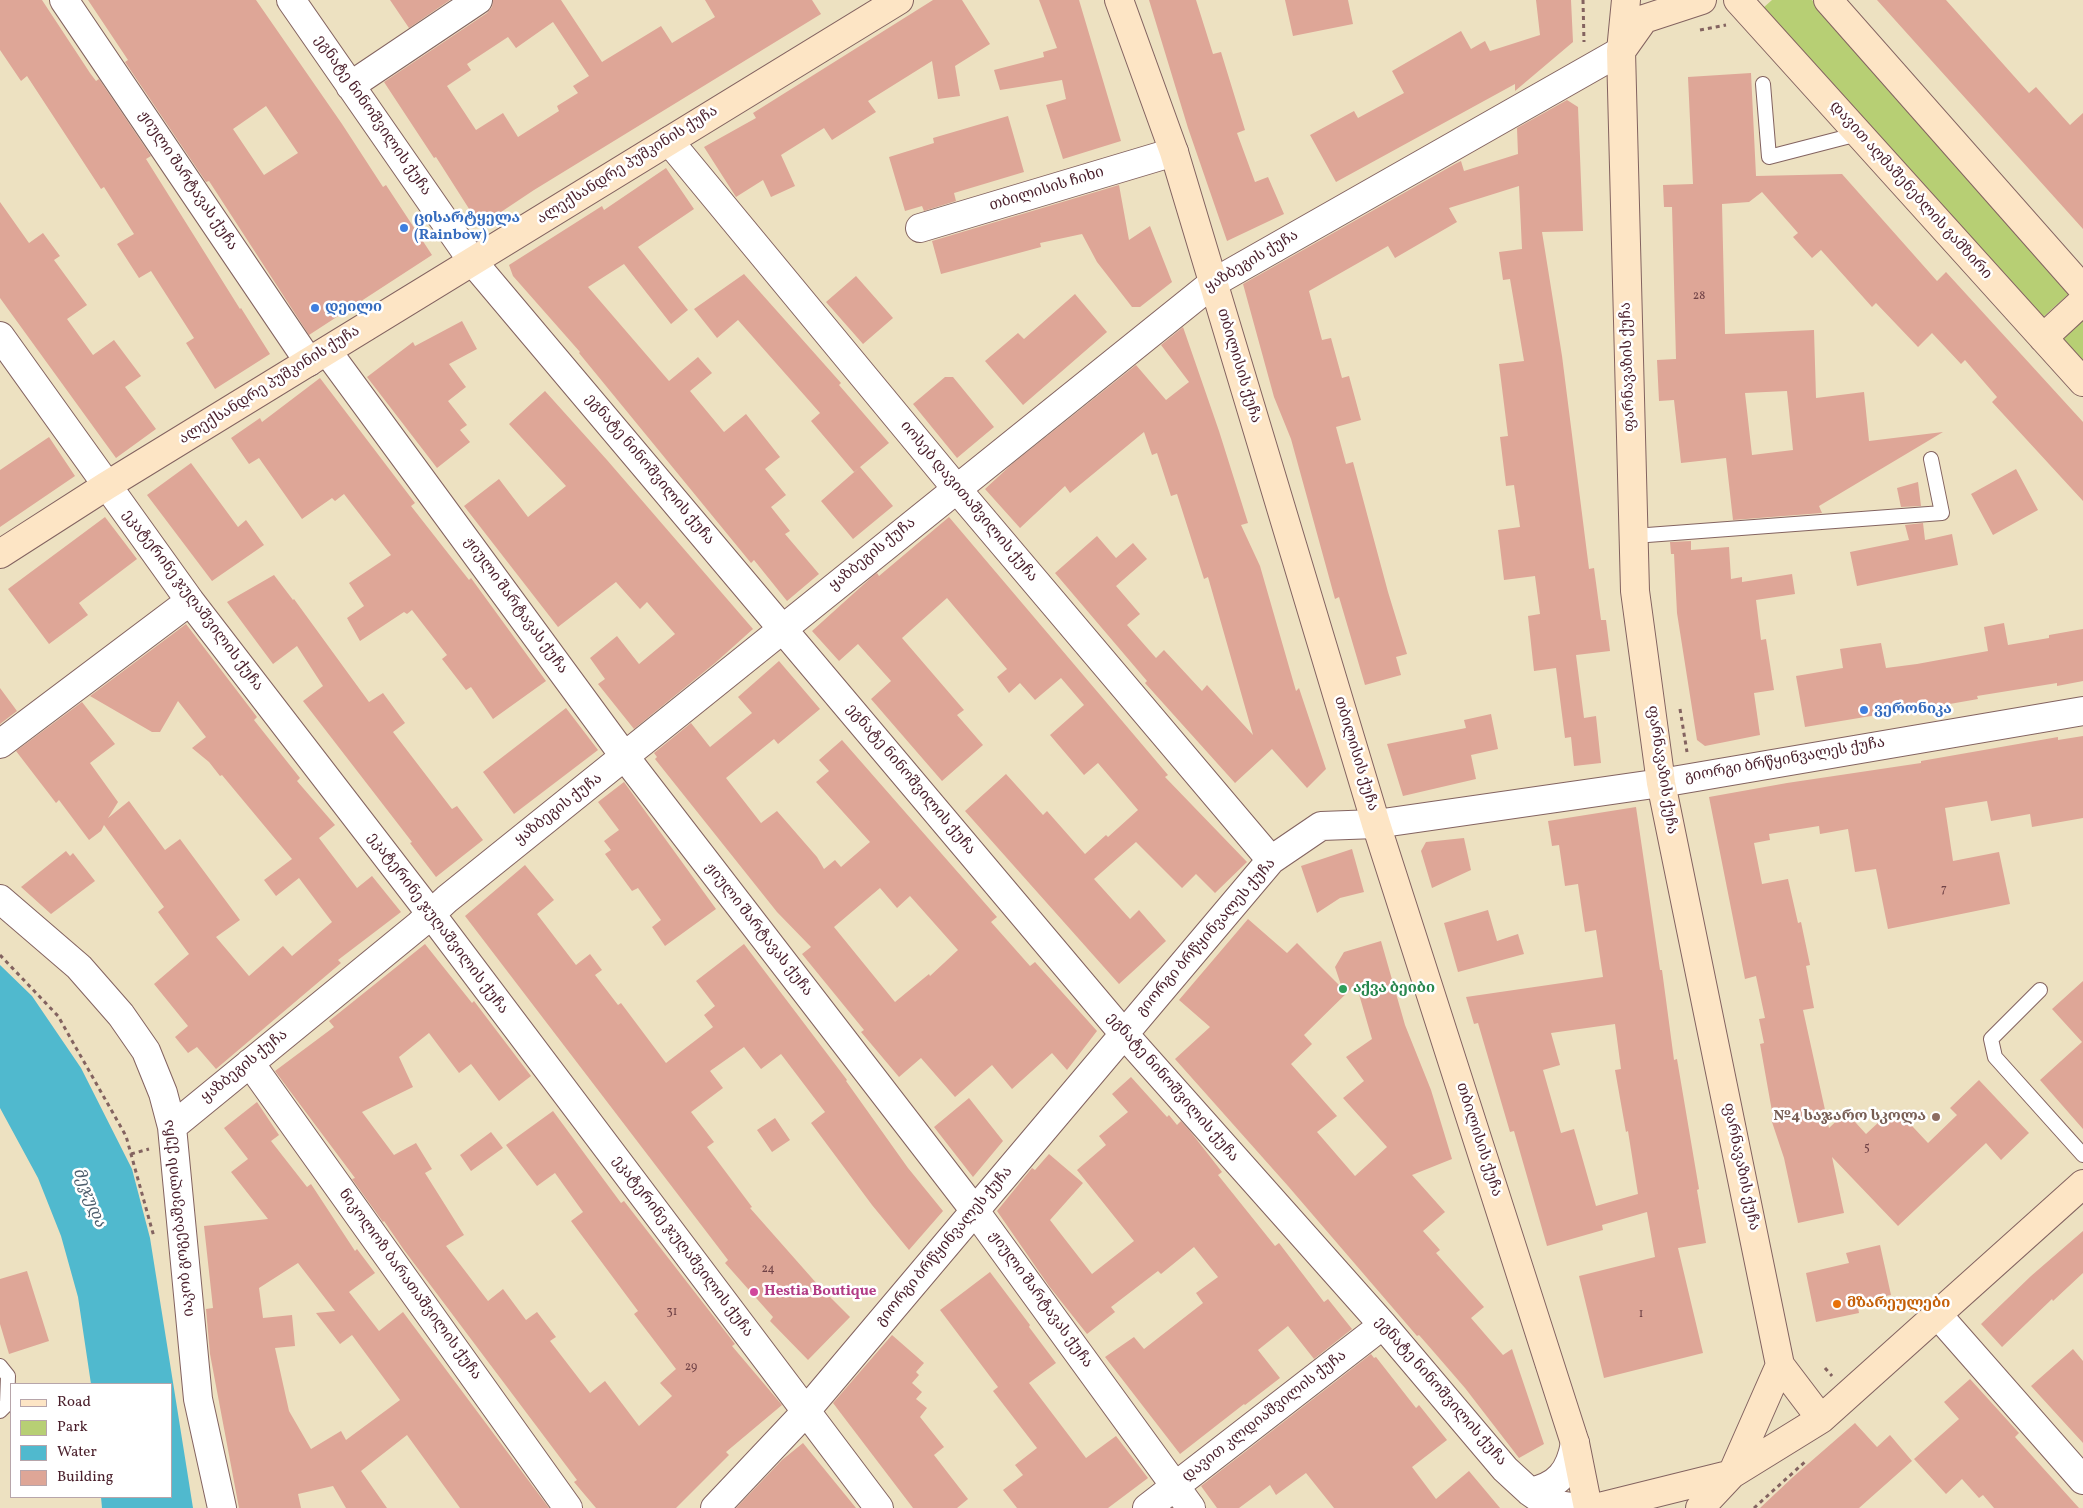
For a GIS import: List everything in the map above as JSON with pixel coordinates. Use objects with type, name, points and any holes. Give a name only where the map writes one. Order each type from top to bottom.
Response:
[{"type":"main road","name":"ალექსანდრე პუშკინის ქუჩა","points":[[0,554],[106,486],[899,0]]},
{"type":"main road","name":"თბილისის ქუჩა","points":[[1119,0],[1174,152],[1376,824],[1575,1443],[1588,1508]]},
{"type":"main road","points":[[1608,0],[1621,51]]},
{"type":"main road","name":"ფარნავაზის ქუჩა","points":[[1626,0],[1621,51],[1635,591],[1660,782],[1780,1365]]},
{"type":"main road","points":[[1621,51],[1644,19],[1702,0]]},
{"type":"main road","points":[[1828,0],[2083,289]]},
{"type":"main road","name":"დავით აღმაშენებლის გამზირი","points":[[1733,8],[1858,134],[2083,382]]},
{"type":"main road","points":[[2043,338],[2083,301]]},
{"type":"main road","points":[[1700,1508],[1732,1474],[1821,1419],[2083,1184]]},
{"type":"main road","points":[[1732,1474],[1780,1365],[1821,1419]]},
{"type":"main road","points":[[1595,1508],[1732,1474]]},
{"type":"street","name":"ჟიული შარტავას ქუჩა","points":[[64,0],[318,356],[975,1211],[1183,1497]]},
{"type":"street","name":"ეგნატე ნინოშვილის ქუჩა","points":[[291,0],[473,262],[1124,1034],[1383,1325],[1505,1468],[1530,1492],[1546,1503],[1578,1508]]},
{"type":"street","points":[[350,86],[478,0]]},
{"type":"street","name":"ყაზბეგის ქუჩა","points":[[172,1127],[454,893],[626,757],[956,488],[1213,283],[1621,51]]},
{"type":"street","name":"იოსებ დავითაშვილის ქუჩა","points":[[669,141],[956,488],[1271,860]]},
{"type":"street","name":"თბილისის ჩიხი","points":[[920,228],[1174,152]]},
{"type":"street","name":"ეკატერინე ჯუღაშვილის ქუჩა","points":[[0,336],[190,601],[431,914],[879,1508]]},
{"type":"street","points":[[0,744],[190,601]]},
{"type":"street","name":"გიორგი ბრწყინვალეს ქუჩა","points":[[715,1508],[806,1411],[1271,860],[1321,826],[1376,824],[1660,782],[2083,710]]},
{"type":"street","name":"იაკობ გოგებაშვილის ქუჩა","points":[[0,899],[80,967],[121,1015],[146,1050],[163,1092],[172,1127],[198,1399],[222,1508]]},
{"type":"street","name":"ნიკოლოზ ბარათაშვილის ქუჩა","points":[[250,1063],[568,1508]]},
{"type":"street","points":[[1937,1314],[2083,1480]]},
{"type":"street","name":"დავით კლდიაშვილის ქუჩა","points":[[1147,1508],[1183,1497],[1383,1325]]},
{"type":"street","points":[[1530,1492],[1544,1489],[1566,1471],[1573,1458],[1575,1443]]},
{"type":"lane","points":[[1763,84],[1770,158],[1858,134]]},
{"type":"lane","points":[[1634,536],[1942,513],[1931,459]]},
{"type":"lane","points":[[2040,990],[1991,1039],[1995,1057],[2083,1155]]},
{"type":"lane","points":[[0,1366],[8,1376],[7,1404],[0,1410]]},
{"type":"path","points":[[1583,0],[1584,44]]},
{"type":"path","points":[[1693,32],[1733,8]]},
{"type":"path","points":[[1678,700],[1688,758]]},
{"type":"path","points":[[0,956],[58,1016],[126,1136],[155,1239]]},
{"type":"green space","points":[[1772,0],[1812,0],[2072,291],[2041,319],[1763,8]]},
{"type":"green space","points":[[2083,318],[2083,363],[2060,338]]},
{"type":"water","name":"მეჯუდა","points":[[0,965],[32,996],[81,1068],[132,1169],[150,1238],[193,1508],[102,1508],[101,1498],[172,1498],[172,1383],[91,1383],[78,1297],[61,1236],[38,1178],[0,1108]]},
{"type":"building","points":[[0,0],[42,0],[90,73],[96,81],[99,79],[151,156],[146,159],[270,354],[215,389],[186,343],[194,338],[151,271],[139,278],[117,244],[134,234],[104,187],[101,189],[27,76],[21,81],[0,50]]},
{"type":"building","points":[[88,0],[256,0],[383,187],[386,185],[432,255],[309,335],[209,181],[206,182],[125,62],[128,60]],"holes":[[[266,106],[298,153],[264,175],[233,129]]]},
{"type":"building","points":[[390,0],[450,0],[409,28]]},
{"type":"building","points":[[493,0],[561,0],[602,62],[661,26],[672,43],[715,17],[705,0],[812,0],[821,14],[534,190],[480,226],[436,157],[434,158],[384,82],[487,13],[492,7]],"holes":[[[553,22],[589,76],[573,86],[578,93],[557,106],[559,111],[518,137],[503,113],[476,130],[447,86],[471,70],[467,64],[508,37],[516,48]]]},
{"type":"building","points":[[933,0],[962,0],[990,44],[955,66],[960,96],[938,99],[932,61],[868,101],[876,112],[832,140],[824,128],[781,155],[795,186],[771,197],[763,180],[736,197],[704,147],[756,118],[753,113]]},
{"type":"building","points":[[1039,0],[1079,0],[1121,141],[1063,159],[1046,105],[1066,99],[1062,80],[1000,90],[994,70],[1044,57],[1043,52],[1057,48]]},
{"type":"building","points":[[1149,0],[1196,0],[1213,54],[1221,52],[1245,130],[1237,133],[1255,182],[1268,177],[1284,214],[1227,241],[1188,128]]},
{"type":"building","points":[[1285,0],[1348,0],[1353,24],[1293,36]]},
{"type":"building","points":[[1536,0],[1571,0],[1573,42],[1515,91],[1515,84],[1336,182],[1310,135],[1354,111],[1358,118],[1404,93],[1392,71],[1461,31],[1471,49],[1485,41],[1490,51],[1540,35]]},
{"type":"building","points":[[1877,0],[1946,0],[2029,93],[2036,87],[2070,125],[2083,113],[2083,229]]},
{"type":"building","points":[[1751,73],[1756,176],[1842,174],[1937,281],[1946,272],[2083,422],[2083,501],[1992,402],[1997,397],[1965,360],[1961,364],[1932,333],[1918,347],[1876,303],[1872,307],[1821,250],[1812,258],[1793,237],[1798,233],[1762,192],[1749,202],[1722,204],[1725,334],[1814,330],[1816,398],[1864,392],[1869,441],[1943,432],[1819,506],[1822,513],[1733,520],[1726,458],[1681,463],[1674,400],[1659,401],[1657,360],[1676,359],[1672,207],[1664,207],[1663,185],[1693,184],[1688,77]],"holes":[[[1787,391],[1793,450],[1752,455],[1745,393]]]},
{"type":"building","points":[[1567,100],[1578,107],[1583,231],[1542,232],[1562,356],[1589,569],[1594,568],[1601,620],[1606,620],[1610,651],[1576,655],[1584,718],[1596,716],[1601,763],[1574,766],[1571,737],[1565,738],[1556,668],[1534,671],[1528,616],[1540,614],[1535,576],[1504,580],[1498,530],[1520,527],[1514,485],[1506,486],[1500,437],[1508,436],[1499,364],[1524,361],[1510,279],[1503,280],[1499,252],[1522,249],[1519,186],[1449,208],[1457,222],[1395,258],[1388,246],[1309,291],[1322,340],[1331,338],[1342,378],[1349,376],[1361,420],[1336,427],[1346,464],[1353,462],[1388,592],[1407,654],[1396,657],[1401,675],[1365,685],[1339,597],[1335,599],[1291,439],[1274,397],[1243,284],[1461,161],[1464,171],[1518,154],[1517,128]]},
{"type":"building","points":[[1008,116],[1024,172],[954,193],[956,201],[924,211],[922,206],[905,211],[889,157],[934,143],[933,138]]},
{"type":"building","points":[[666,168],[694,209],[638,247],[688,310],[671,324],[624,264],[588,287],[669,381],[698,357],[712,373],[690,391],[724,432],[746,414],[780,457],[765,469],[786,495],[771,507],[790,531],[785,534],[819,574],[787,601],[754,560],[751,563],[580,352],[513,276],[509,265],[602,206],[604,210]]},
{"type":"building","points":[[1119,185],[1129,240],[1150,226],[1172,282],[1140,307],[1132,307],[1097,262],[1082,234],[1040,243],[1041,247],[941,274],[932,241]]},
{"type":"building","points":[[0,202],[29,243],[43,233],[60,256],[54,260],[87,305],[67,319],[93,355],[114,340],[141,376],[125,387],[156,429],[116,458],[0,298]]},
{"type":"building","points":[[744,274],[841,383],[839,385],[889,443],[854,472],[811,421],[820,413],[738,320],[717,338],[694,309]]},
{"type":"building","points":[[856,276],[893,318],[863,344],[826,302]]},
{"type":"building","points":[[1075,294],[1107,332],[1023,405],[985,361],[1018,333],[1024,339]]},
{"type":"building","points":[[462,321],[477,349],[449,364],[466,387],[448,401],[467,425],[460,430],[470,442],[437,468],[367,377],[413,342],[415,346]]},
{"type":"building","points":[[1183,327],[1248,523],[1241,525],[1260,566],[1296,691],[1299,688],[1326,769],[1307,788],[1272,749],[1235,783],[1145,683],[1147,681],[1055,573],[1097,536],[1116,558],[1133,543],[1147,559],[1116,586],[1140,614],[1127,625],[1156,658],[1164,650],[1202,691],[1207,685],[1253,735],[1208,577],[1204,579],[1177,494],[1171,496],[1157,453],[1152,455],[1144,432],[1070,493],[1065,486],[1020,528],[985,489],[1012,464],[1136,365],[1166,400],[1189,382],[1161,345]]},
{"type":"building","points":[[945,377],[953,377],[994,427],[957,458],[913,404]]},
{"type":"building","points":[[320,378],[415,503],[411,506],[469,580],[471,578],[546,681],[493,719],[471,687],[466,690],[442,659],[447,655],[412,610],[407,614],[404,612],[360,641],[347,618],[364,606],[349,583],[391,555],[344,494],[335,501],[332,498],[302,519],[259,458],[249,464],[231,438],[260,418],[262,422]]},
{"type":"building","points":[[545,391],[753,629],[715,663],[634,729],[598,684],[605,679],[590,658],[617,636],[639,664],[675,634],[647,602],[640,609],[616,582],[558,627],[464,506],[499,479],[528,517],[566,486],[509,424]]},
{"type":"building","points":[[49,437],[75,476],[0,527],[0,470]]},
{"type":"building","points":[[191,463],[238,527],[246,520],[264,545],[212,581],[147,495]]},
{"type":"building","points":[[860,467],[893,506],[853,539],[821,501]]},
{"type":"building","points":[[2016,469],[2038,510],[1993,535],[1971,494]]},
{"type":"building","points":[[1918,482],[1921,506],[1901,507],[1897,488]]},
{"type":"building","points":[[105,517],[137,559],[79,603],[88,615],[49,644],[8,589]]},
{"type":"building","points":[[949,517],[1168,775],[1165,777],[1247,862],[1215,893],[1196,874],[1182,888],[1136,842],[1094,879],[1130,919],[1139,910],[1166,941],[1119,984],[965,811],[1006,774],[1043,815],[1047,811],[1085,854],[1106,835],[1108,837],[1138,810],[1098,763],[1084,775],[1050,735],[1084,705],[1061,678],[1035,700],[1020,683],[1009,693],[997,677],[1007,669],[947,598],[902,638],[964,710],[957,715],[983,745],[942,781],[871,699],[891,681],[858,644],[839,661],[812,631],[874,575],[877,573],[879,576]]},
{"type":"building","points":[[1923,523],[1925,540],[1952,534],[1958,565],[1857,586],[1850,552],[1909,540],[1905,525]]},
{"type":"building","points":[[1691,541],[1691,550],[1729,547],[1731,579],[1742,577],[1742,582],[1792,574],[1795,594],[1756,600],[1761,640],[1766,639],[1774,690],[1754,693],[1760,735],[1705,746],[1697,740],[1677,613],[1674,554],[1671,554],[1670,542]]},
{"type":"building","points":[[274,575],[294,599],[369,702],[383,693],[405,723],[393,732],[452,809],[457,806],[483,840],[436,877],[410,843],[412,842],[303,701],[323,686],[297,646],[273,664],[227,602]]},
{"type":"building","points":[[2004,623],[2008,645],[2049,638],[2049,635],[2083,629],[2083,681],[2057,686],[2057,683],[1977,696],[1978,699],[1805,727],[1796,676],[1843,668],[1840,649],[1881,643],[1886,668],[1917,664],[1988,651],[1984,627]]},
{"type":"building","points":[[186,624],[257,717],[254,720],[300,778],[297,781],[335,825],[319,838],[357,888],[372,876],[401,912],[338,960],[341,963],[216,1069],[197,1047],[188,1053],[175,1037],[188,1026],[154,984],[189,954],[158,912],[164,907],[104,825],[101,831],[89,840],[59,800],[56,803],[16,751],[82,702],[115,744],[90,763],[118,802],[108,818],[129,801],[165,850],[180,839],[240,920],[216,937],[249,976],[283,946],[292,956],[332,922],[299,878],[276,896],[264,880],[292,859],[222,775],[220,776],[209,762],[192,748],[206,737],[178,701],[160,732],[152,732],[90,696]]},
{"type":"building","points":[[779,661],[820,709],[778,744],[774,739],[726,778],[761,823],[777,811],[817,857],[824,869],[835,860],[841,867],[870,842],[816,782],[829,771],[819,760],[842,740],[997,917],[991,922],[1030,966],[1035,962],[1097,1031],[1067,1070],[1052,1053],[1012,1089],[992,1065],[955,1097],[921,1058],[899,1077],[861,1032],[864,1030],[802,954],[811,947],[777,912],[655,759],[657,757],[654,753],[691,723],[710,747],[752,713],[738,697]],"holes":[[[880,888],[897,908],[910,896],[958,950],[930,976],[929,974],[895,1002],[834,927]]]},
{"type":"building","points":[[0,688],[17,711],[0,724]]},
{"type":"building","points":[[566,708],[598,750],[514,814],[483,772]]},
{"type":"building","points":[[1491,714],[1498,749],[1471,755],[1476,779],[1403,796],[1387,744],[1466,728],[1464,720]]},
{"type":"building","points":[[2083,736],[2083,818],[2032,827],[2030,814],[1991,821],[1987,801],[1945,808],[1953,861],[1999,852],[2010,904],[1888,929],[1876,869],[1855,872],[1848,829],[1820,834],[1819,826],[1769,834],[1770,840],[1754,843],[1762,884],[1788,879],[1798,923],[1801,922],[1810,965],[1806,966],[1814,1008],[1803,1010],[1829,1128],[1846,1112],[1866,1134],[1880,1121],[1884,1125],[1898,1111],[1928,1143],[1957,1115],[1950,1108],[1979,1080],[2029,1133],[2001,1160],[1986,1143],[1898,1226],[1832,1157],[1844,1213],[1798,1223],[1784,1158],[1771,1119],[1773,1117],[1760,1044],[1764,1043],[1759,1019],[1765,1018],[1756,976],[1745,979],[1709,797],[1921,763],[1921,761],[2058,737],[2058,740]]},
{"type":"building","points":[[624,782],[716,909],[665,946],[652,927],[661,920],[638,888],[632,891],[605,854],[611,850],[604,841],[619,830],[598,802]]},
{"type":"building","points":[[1636,807],[1660,970],[1662,970],[1674,1060],[1677,1059],[1706,1243],[1678,1248],[1703,1353],[1604,1378],[1579,1276],[1655,1257],[1647,1212],[1602,1225],[1603,1230],[1547,1246],[1514,1131],[1510,1132],[1478,1023],[1474,1024],[1466,997],[1603,977],[1596,930],[1585,932],[1578,884],[1565,886],[1559,845],[1552,846],[1548,821]],"holes":[[[1615,1024],[1621,1069],[1615,1070],[1626,1132],[1628,1131],[1638,1194],[1596,1206],[1574,1129],[1561,1133],[1543,1070],[1560,1065],[1551,1033]]]},
{"type":"building","points":[[1464,838],[1471,870],[1432,888],[1421,851],[1426,842]]},
{"type":"building","points":[[1352,849],[1364,892],[1340,898],[1317,913],[1301,866]]},
{"type":"building","points":[[66,851],[70,856],[73,853],[95,881],[51,914],[21,887]]},
{"type":"building","points":[[525,865],[554,900],[537,914],[576,965],[590,954],[602,970],[595,975],[618,1005],[621,1003],[666,1063],[713,1027],[704,1015],[715,1006],[696,981],[744,944],[847,1080],[908,1168],[943,1211],[909,1250],[872,1205],[811,1123],[825,1112],[781,1054],[761,1069],[744,1047],[710,1071],[723,1088],[691,1112],[714,1142],[707,1147],[752,1207],[750,1208],[818,1285],[850,1317],[808,1360],[770,1321],[773,1317],[725,1263],[728,1260],[465,916]]},
{"type":"building","points":[[1488,910],[1497,941],[1518,934],[1524,954],[1458,972],[1444,923]]},
{"type":"building","points":[[1248,919],[1287,953],[1297,943],[1342,988],[1335,967],[1344,952],[1381,941],[1405,1025],[1431,1090],[1452,1159],[1412,1175],[1445,1212],[1423,1231],[1440,1250],[1436,1253],[1484,1307],[1471,1318],[1503,1355],[1512,1349],[1544,1444],[1519,1458],[1465,1388],[1419,1335],[1417,1336],[1288,1186],[1175,1059],[1210,1027],[1179,1000]],"holes":[[[1356,984],[1372,1039],[1346,1057],[1364,1081],[1343,1098],[1387,1147],[1355,1176],[1317,1132],[1337,1116],[1291,1064],[1312,1044],[1304,1035]]]},
{"type":"building","points":[[425,944],[472,1003],[474,1001],[531,1076],[499,1101],[471,1064],[459,1073],[429,1033],[399,1057],[413,1087],[362,1112],[394,1155],[416,1143],[432,1169],[425,1173],[464,1235],[446,1246],[488,1301],[503,1289],[526,1320],[537,1312],[556,1337],[550,1341],[590,1393],[605,1381],[639,1426],[672,1396],[660,1383],[676,1369],[634,1314],[638,1311],[571,1221],[583,1212],[555,1173],[537,1186],[506,1145],[553,1111],[621,1203],[624,1201],[735,1344],[732,1346],[782,1405],[726,1452],[729,1455],[676,1508],[596,1508],[574,1482],[577,1480],[383,1222],[352,1179],[355,1178],[275,1071],[334,1027],[329,1021]]},
{"type":"building","points":[[2083,981],[2083,1129],[2040,1080],[2082,1042],[2052,1009]]},
{"type":"building","points":[[1131,1077],[1167,1117],[1169,1115],[1177,1125],[1181,1121],[1190,1131],[1222,1172],[1218,1175],[1275,1246],[1279,1243],[1324,1302],[1328,1299],[1352,1329],[1314,1359],[1288,1326],[1258,1350],[1280,1378],[1180,1454],[1105,1357],[1134,1337],[1144,1349],[1203,1303],[1196,1293],[1218,1277],[1194,1247],[1161,1274],[1158,1271],[1111,1307],[1115,1312],[1087,1334],[1049,1286],[997,1211],[1032,1168],[1035,1170],[1049,1154],[1083,1183],[1050,1220],[1092,1274],[1134,1241],[1077,1170],[1106,1145],[1099,1136],[1128,1112],[1112,1094]]},
{"type":"building","points":[[969,1098],[1003,1141],[973,1177],[934,1127]]},
{"type":"building","points":[[257,1102],[279,1135],[271,1141],[307,1187],[311,1184],[355,1251],[357,1249],[375,1273],[349,1292],[379,1331],[403,1312],[549,1508],[460,1508],[407,1435],[361,1471],[387,1508],[346,1508],[333,1486],[298,1494],[301,1508],[239,1508],[210,1354],[206,1309],[213,1308],[204,1226],[268,1219],[231,1172],[248,1159],[224,1128]],"holes":[[[298,1263],[335,1311],[316,1313],[340,1344],[352,1335],[400,1400],[346,1440],[341,1431],[311,1449],[289,1411],[275,1348],[295,1346],[292,1315],[263,1318],[259,1288]]]},
{"type":"building","points":[[775,1118],[790,1140],[772,1152],[757,1130]]},
{"type":"building","points":[[491,1132],[503,1148],[471,1171],[460,1155]]},
{"type":"building","points":[[2083,1231],[2083,1273],[2053,1301],[2052,1299],[2002,1347],[1981,1324],[2031,1276]]},
{"type":"building","points":[[1880,1245],[1891,1295],[1857,1302],[1859,1313],[1816,1322],[1806,1273],[1849,1263],[1846,1253]]},
{"type":"building","points":[[27,1271],[49,1341],[9,1354],[0,1324],[0,1279]]},
{"type":"building","points":[[990,1272],[1056,1363],[1029,1383],[1086,1458],[1116,1436],[1148,1478],[1108,1508],[1017,1508],[1003,1490],[1023,1475],[1015,1465],[1037,1448],[993,1391],[998,1387],[940,1310]]},
{"type":"building","points":[[892,1335],[924,1363],[916,1372],[919,1375],[912,1383],[922,1392],[916,1399],[927,1408],[920,1417],[944,1447],[934,1455],[968,1499],[957,1508],[913,1508],[833,1403]]},
{"type":"building","points":[[2073,1349],[2083,1361],[2083,1443],[2031,1386]]},
{"type":"building","points":[[1371,1354],[1374,1358],[1376,1357],[1416,1408],[1419,1405],[1447,1440],[1412,1467],[1436,1499],[1469,1471],[1500,1508],[1334,1508],[1306,1473],[1276,1495],[1270,1485],[1239,1508],[1217,1508],[1201,1486]]},
{"type":"building","points":[[1970,1379],[2019,1433],[2015,1437],[2079,1508],[1994,1508],[1983,1495],[1979,1498],[1962,1479],[1946,1494],[1914,1459],[1959,1419],[1944,1402]]},
{"type":"building","points":[[1855,1423],[1877,1447],[1890,1435],[1912,1461],[1859,1508],[1760,1508],[1793,1477]]},
{"type":"building","points":[[803,1443],[856,1508],[736,1508],[782,1460]]},
{"type":"place","name":"ცისარტყელა (Rainbow)","points":[[404,228]]},
{"type":"place","name":"დეილი","points":[[315,308]]},
{"type":"place","name":"ვერონიკა","points":[[1864,710]]},
{"type":"place","name":"აქვა ბეიბი","points":[[1343,989]]},
{"type":"place","name":"№4 საჯარო სკოლა","points":[[1936,1117]]},
{"type":"place","name":"Hestia Boutique","points":[[754,1292]]},
{"type":"place","name":"მზარეულები","points":[[1837,1304]]}]
